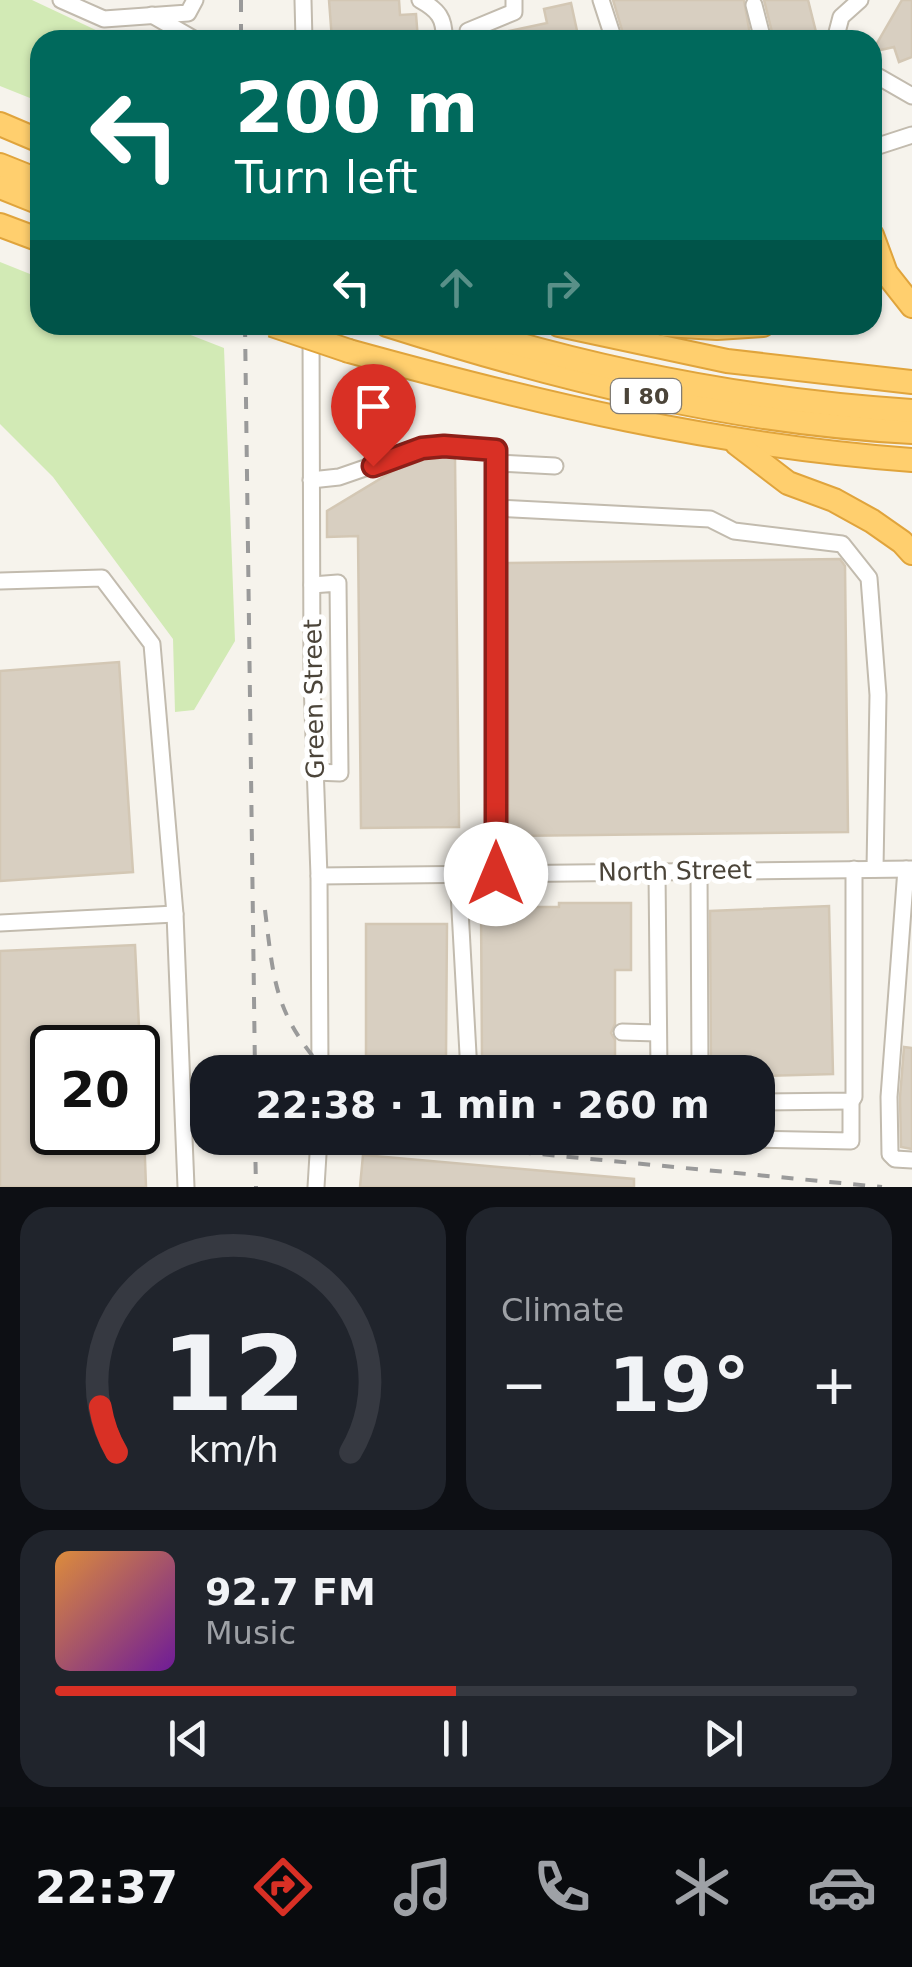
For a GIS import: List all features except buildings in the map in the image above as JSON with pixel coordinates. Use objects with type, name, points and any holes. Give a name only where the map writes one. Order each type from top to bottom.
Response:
[{"type":"highway","points":[[0,124],[30,137]]},
{"type":"highway","points":[[0,165],[30,177]]},
{"type":"highway","points":[[0,187],[30,198]]},
{"type":"highway","points":[[0,225],[30,236]]},
{"type":"highway","points":[[882,261],[912,306]]},
{"type":"highway","name":"I 80","points":[[303,335],[512,396],[734,442],[912,460]]},
{"type":"highway","name":"I 80","points":[[419,335],[540,371],[641,395],[743,414],[912,432]]},
{"type":"highway","name":"I 80","points":[[489,335],[696,386],[798,401],[912,411]]},
{"type":"highway","name":"I 80","points":[[604,335],[726,362],[912,382]]},
{"type":"highway","points":[[734,442],[788,483],[834,500],[872,521],[912,553]]},
{"type":"street","points":[[62,0],[104,18],[188,13],[195,0]]},
{"type":"street","points":[[303,0],[304,30]]},
{"type":"street","points":[[420,0],[440,15],[444,30]]},
{"type":"street","points":[[601,0],[611,30]]},
{"type":"street","points":[[838,30],[841,16],[860,0]]},
{"type":"street","points":[[754,5],[760,30]]},
{"type":"street","points":[[470,30],[514,6]]},
{"type":"street","points":[[152,15],[178,30]]},
{"type":"street","points":[[882,78],[912,96]]},
{"type":"street","points":[[882,145],[912,135]]},
{"type":"street","name":"Green Street","points":[[311,335],[320,1055]]},
{"type":"street","points":[[311,480],[339,476],[422,448],[496,450],[496,874]]},
{"type":"street","points":[[496,463],[555,466]]},
{"type":"street","points":[[496,508],[710,519],[734,532],[842,544],[869,578],[878,695],[875,869]]},
{"type":"street","points":[[0,581],[102,578],[152,644],[175,914],[186,1187]]},
{"type":"street","points":[[312,584],[338,583],[340,773],[315,772]]},
{"type":"street","points":[[775,1139],[851,1141],[854,869]]},
{"type":"street","points":[[909,869],[889,1098],[890,1154],[895,1159],[912,1160]]},
{"type":"street","name":"North Street","points":[[319,876],[909,869]]},
{"type":"street","points":[[700,871],[700,1055]]},
{"type":"street","points":[[657,872],[659,1055]]},
{"type":"street","points":[[458,874],[468,1055]]},
{"type":"street","points":[[0,923],[175,914]]},
{"type":"street","points":[[622,1032],[658,1032]]},
{"type":"street","points":[[775,1101],[889,1098]]},
{"type":"street","points":[[316,1187],[318,1155]]},
{"type":"green space","points":[[0,0],[32,0],[96,30],[30,30],[30,98],[0,86]]},
{"type":"green space","points":[[0,262],[30,274],[30,335],[191,335],[224,348],[235,641],[194,710],[175,712],[173,639],[53,477],[0,424]]},
{"type":"railway","points":[[241,0],[241,30]]},
{"type":"railway","points":[[245,335],[255,1055]]},
{"type":"railway","points":[[265,910],[280,997],[296,1033],[312,1055]]},
{"type":"railway","points":[[255,1155],[256,1187]]},
{"type":"railway","points":[[550,1155],[882,1187]]},
{"type":"route","points":[[373,466],[422,448],[496,450],[496,874]]}]
